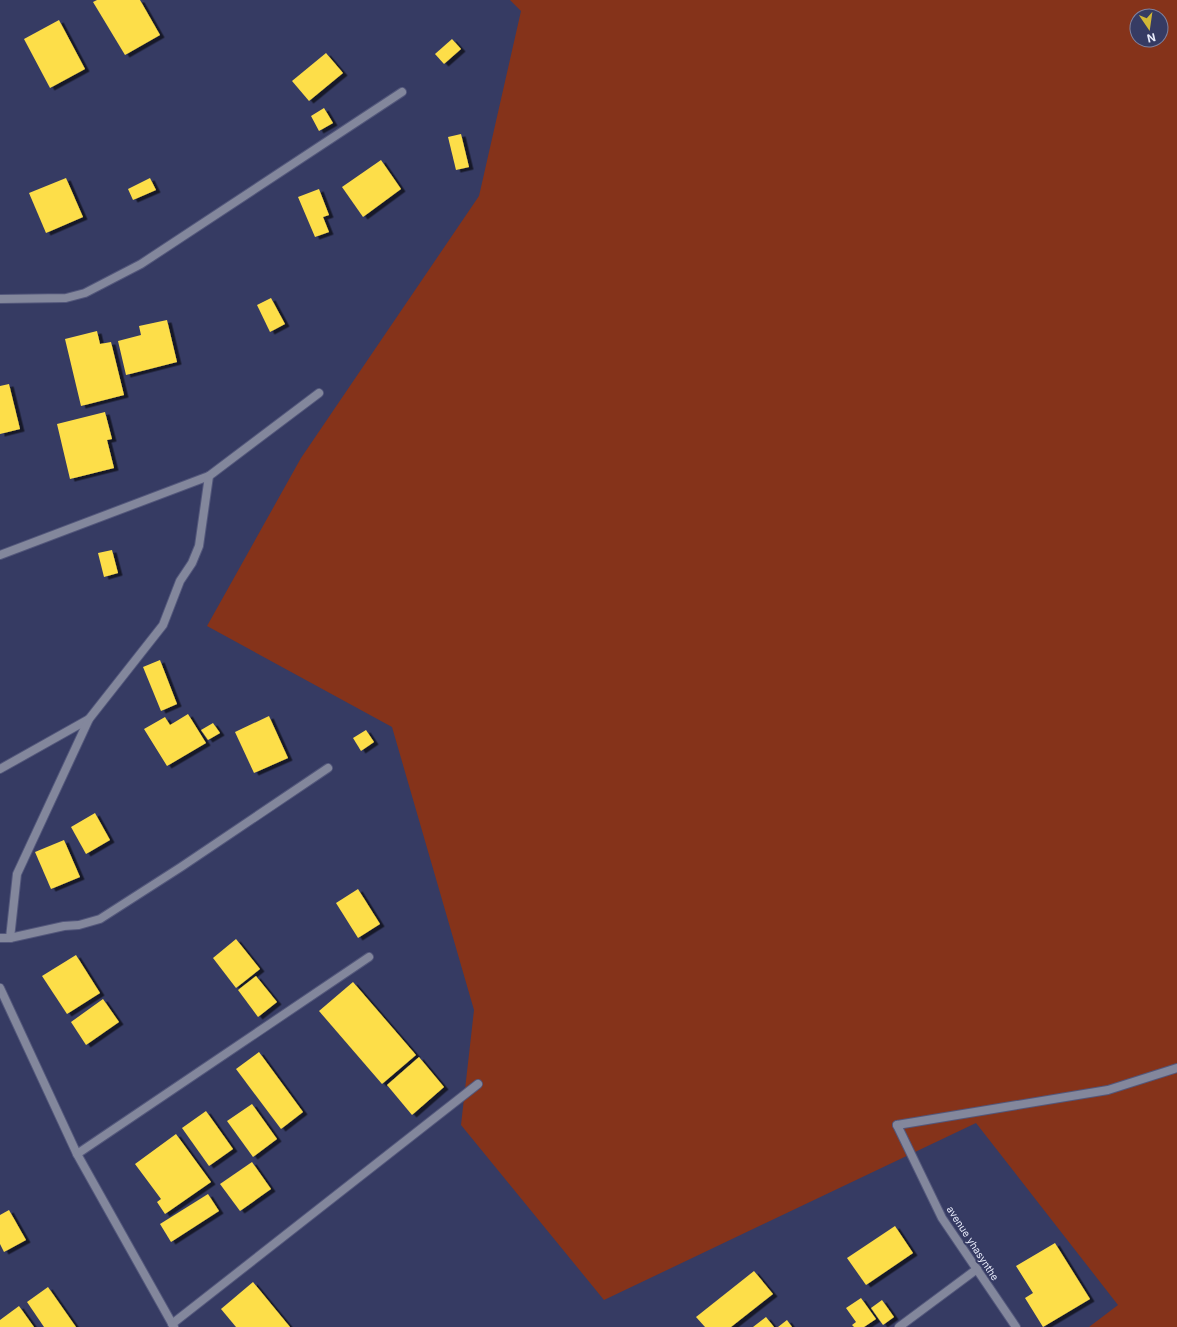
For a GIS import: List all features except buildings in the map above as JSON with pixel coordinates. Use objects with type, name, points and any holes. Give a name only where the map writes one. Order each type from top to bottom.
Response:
[{"type":"street","points":[[0,299],[66,298],[92,290],[141,264],[402,92]]},
{"type":"street","points":[[0,555],[209,476],[319,392]]},
{"type":"street","points":[[10,938],[17,874],[88,719],[163,625],[180,581],[192,564],[199,546],[209,476]]},
{"type":"street","points":[[0,769],[88,719]]},
{"type":"street","points":[[0,938],[10,938],[64,926],[79,926],[100,919],[181,867],[328,768]]},
{"type":"street","points":[[77,1154],[369,956]]},
{"type":"street","points":[[0,988],[77,1154],[173,1325],[478,1084]]},
{"type":"street","name":"avenue yhasynthe","points":[[1016,1327],[942,1218],[897,1125],[1108,1090],[1177,1068]]},
{"type":"street","points":[[900,1327],[977,1269]]},
{"type":"shaded area","points":[[510,0],[1177,0],[1177,1327],[1089,1327],[1118,1305],[976,1123],[604,1300],[461,1125],[474,1010],[392,727],[207,626],[301,458],[479,196],[521,11]]}]
